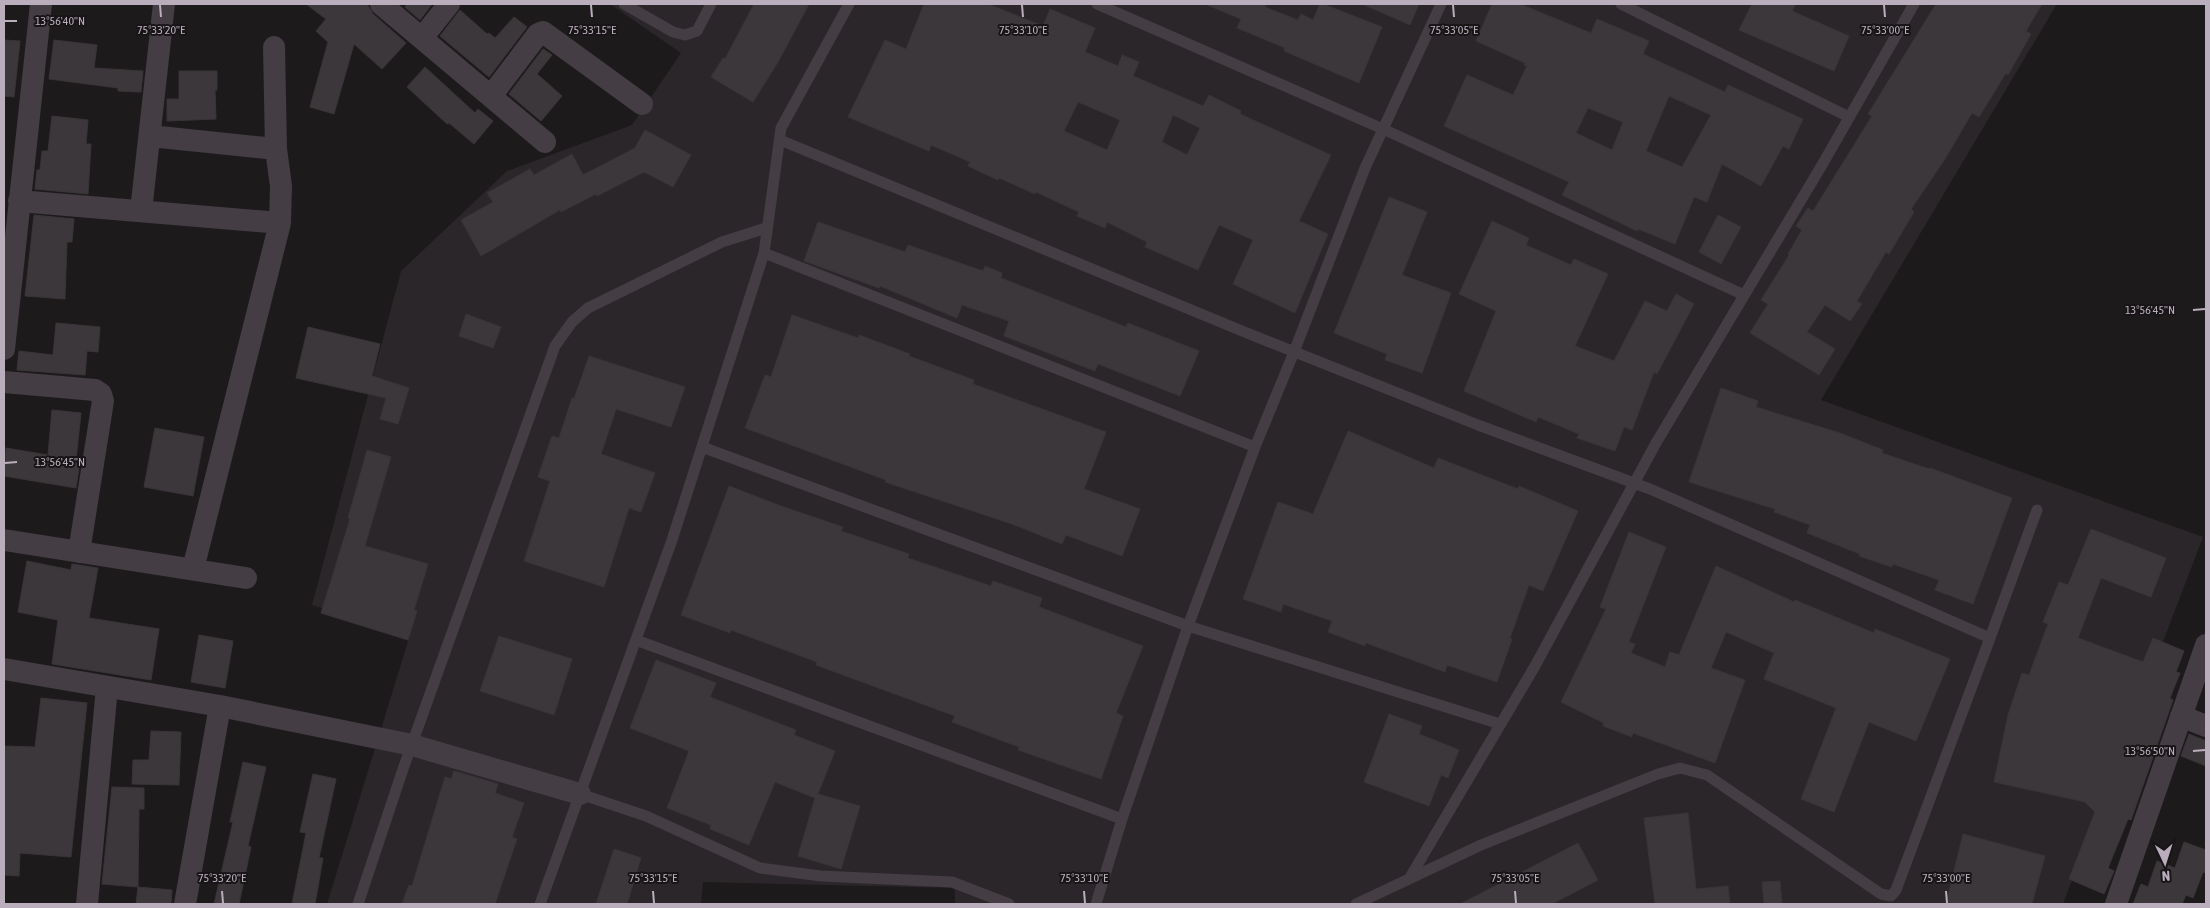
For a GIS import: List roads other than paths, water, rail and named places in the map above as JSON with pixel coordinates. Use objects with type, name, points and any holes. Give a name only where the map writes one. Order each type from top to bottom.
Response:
[{"type":"street","points":[[4,349],[41,4]]},
{"type":"street","points":[[141,211],[164,4]]},
{"type":"street","points":[[381,4],[545,142]]},
{"type":"street","points":[[422,38],[449,4]]},
{"type":"street","points":[[491,96],[538,34],[543,32],[642,104]]},
{"type":"street","points":[[193,569],[280,223],[281,186],[276,150],[274,47]]},
{"type":"street","points":[[150,136],[276,150]]},
{"type":"street","points":[[19,201],[280,223]]},
{"type":"street","points":[[4,382],[95,390],[101,394],[103,400],[78,552]]},
{"type":"street","points":[[4,540],[246,578]]},
{"type":"street","points":[[2116,904],[2206,645]]},
{"type":"street","points":[[4,669],[220,706],[412,745],[580,794]]},
{"type":"street","points":[[87,904],[107,687]]},
{"type":"street","points":[[184,904],[220,706]]},
{"type":"street","points":[[2181,716],[2206,726]]},
{"type":"lane","points":[[624,4],[673,32],[685,35],[697,31],[711,4]]},
{"type":"lane","points":[[540,904],[672,540],[764,253],[781,128],[849,4]]},
{"type":"lane","points":[[1097,4],[1383,129],[1744,295]]},
{"type":"lane","points":[[1096,904],[1122,819],[1188,626],[1255,447],[1365,168],[1441,4]]},
{"type":"lane","points":[[1621,4],[1849,117]]},
{"type":"lane","points":[[1409,879],[1535,666],[1634,483],[1914,4]]},
{"type":"lane","points":[[780,140],[1478,426],[1634,483],[1990,638]]},
{"type":"lane","points":[[358,904],[412,745],[555,346],[572,322],[588,308],[722,242],[766,228]]},
{"type":"lane","points":[[764,253],[1255,447]]},
{"type":"lane","points":[[702,447],[1188,626],[1500,724]]},
{"type":"lane","points":[[1356,904],[1481,845],[1658,774],[1680,768],[1707,775],[1881,894],[1891,896],[1896,890],[2037,510]]},
{"type":"lane","points":[[636,640],[1122,819]]},
{"type":"lane","points":[[580,794],[646,816],[760,868],[821,876],[952,882],[1009,904]]}]
